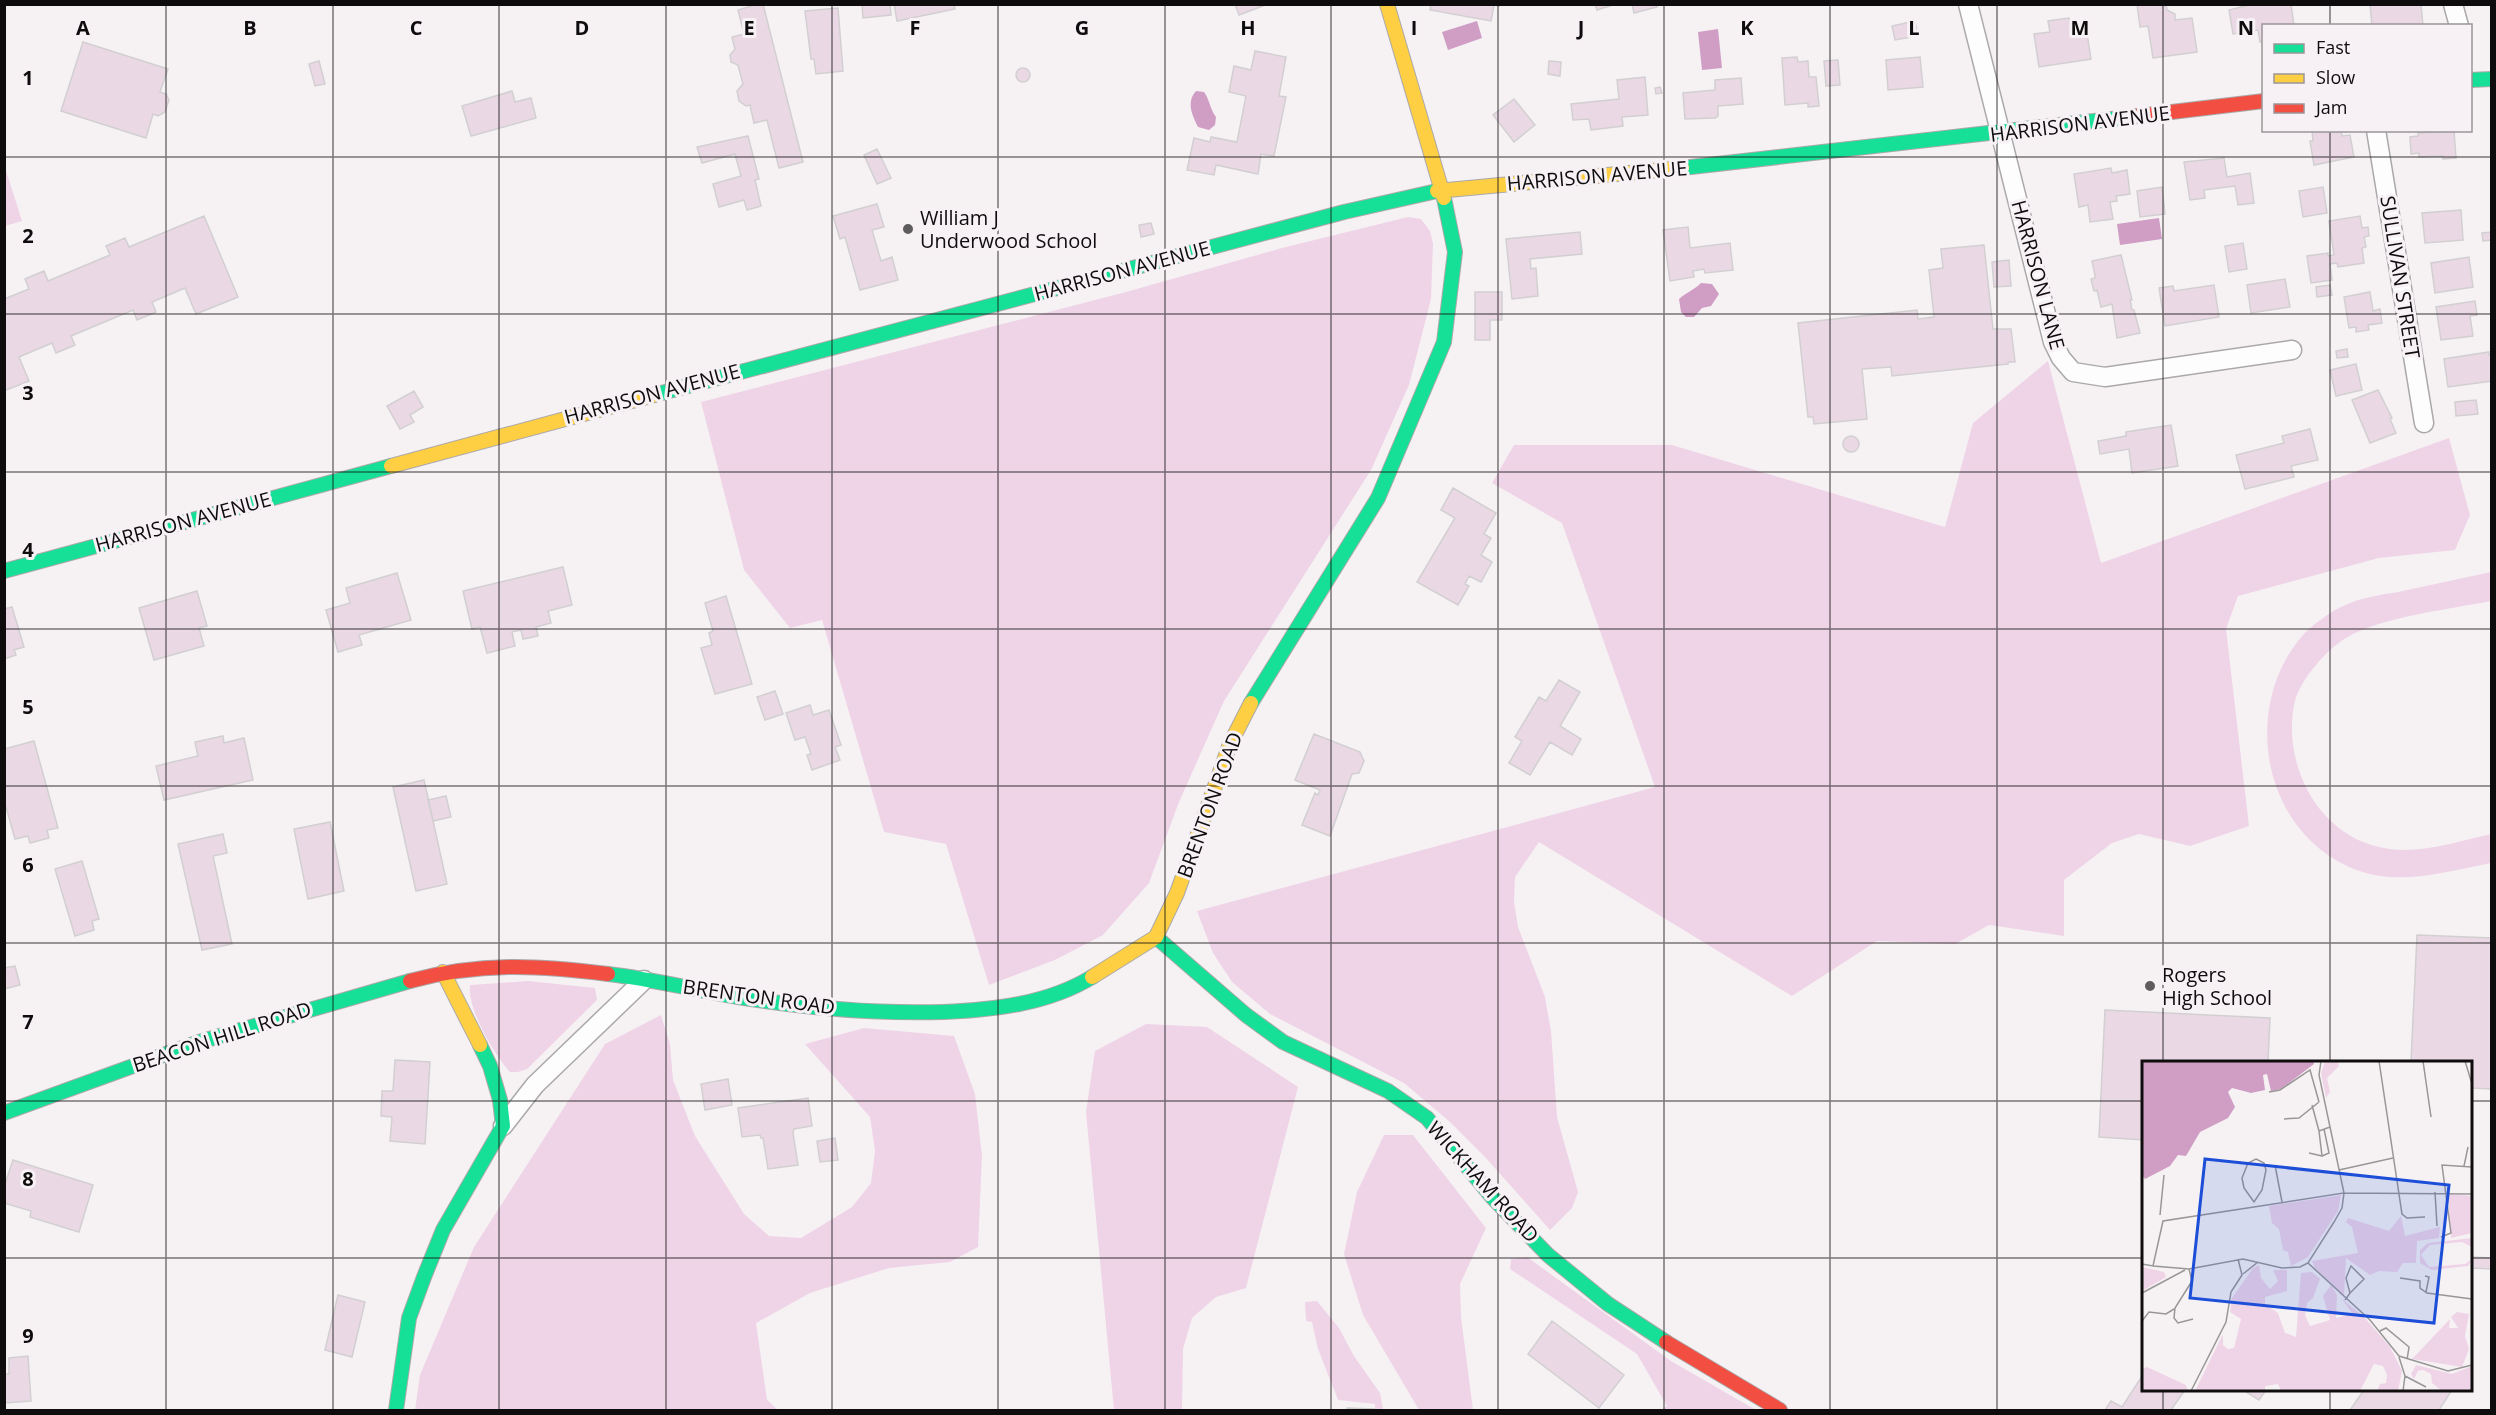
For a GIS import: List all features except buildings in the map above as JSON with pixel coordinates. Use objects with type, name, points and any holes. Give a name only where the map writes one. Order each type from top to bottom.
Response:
[{"type":"street","name":"BRENTON ROAD","points":[[443,972],[493,966],[546,966],[612,974],[759,1000],[894,1013],[1009,1007],[1077,986],[1156,937],[1177,893],[1234,735],[1292,634],[1378,498],[1444,342],[1455,252],[1442,190],[1388,4]]},
{"type":"street","name":"HARRISON LANE","points":[[1968,4],[2053,342],[2061,358],[2073,372],[2105,377],[2292,350]]},
{"type":"street","points":[[2453,4],[2458,24]]},
{"type":"street","name":"HARRISON AVENUE","points":[[4,571],[840,344],[1344,212],[1442,190],[1720,164],[2262,101]]},
{"type":"street","name":"SULLIVAN STREET","points":[[2376,132],[2424,423]]},
{"type":"street","name":"WICKHAM ROAD","points":[[1156,937],[1246,1015],[1284,1042],[1388,1091],[1427,1118],[1492,1197],[1540,1246],[1608,1304],[1637,1325],[1780,1410]]},
{"type":"street","points":[[443,972],[490,1066],[500,1100],[503,1126]]},
{"type":"street","name":"BEACON HILL ROAD","points":[[4,1113],[199,1042],[357,994],[443,972]]},
{"type":"street","points":[[396,1410],[409,1318],[443,1230],[503,1126],[535,1085],[644,980]]},
{"type":"shaded area","points":[[1477,21],[1482,38],[1448,50],[1442,32]]},
{"type":"shaded area","points":[[1718,29],[1722,68],[1702,70],[1698,32]]},
{"type":"shaded area","points":[[1196,91],[1204,92],[1216,117],[1215,125],[1209,130],[1198,127],[1192,113],[1191,100]]},
{"type":"shaded area","points":[[4,164],[22,221],[5,226],[4,226]]},
{"type":"shaded area","points":[[1408,217],[1421,219],[1430,231],[1433,244],[1431,299],[1409,385],[1371,470],[1224,701],[1179,802],[1149,883],[1103,935],[1055,960],[989,985],[946,844],[884,832],[822,620],[790,628],[744,570],[701,402],[1126,292],[1282,248]]},
{"type":"shaded area","points":[[2159,218],[2162,239],[2120,245],[2117,224]]},
{"type":"shaded area","points":[[1701,283],[1712,284],[1719,294],[1711,306],[1702,308],[1694,317],[1686,317],[1681,312],[1679,299]]},
{"type":"shaded area","points":[[2048,361],[2101,563],[2449,438],[2470,515],[2455,550],[2379,558],[2238,596],[2226,629],[2249,826],[2190,846],[2139,834],[2112,843],[2064,880],[2064,936],[1989,925],[1955,944],[1877,941],[1792,996],[1539,842],[1515,877],[1514,902],[1518,927],[1545,997],[1551,1031],[1557,1117],[1578,1192],[1572,1208],[1550,1230],[1485,1157],[1450,1122],[1404,1083],[1270,1014],[1232,982],[1213,953],[1197,911],[1655,787],[1562,523],[1492,483],[1514,445],[1672,445],[1945,527],[1973,423]]},
{"type":"shaded area","points":[[2491,572],[2491,601],[2377,624],[2346,638],[2331,649],[2316,665],[2298,692],[2292,724],[2293,747],[2308,791],[2337,827],[2357,839],[2379,847],[2407,850],[2435,847],[2491,834],[2491,863],[2438,874],[2402,877],[2367,873],[2349,867],[2324,852],[2303,832],[2286,809],[2275,783],[2269,756],[2267,727],[2271,698],[2280,671],[2304,634],[2328,615],[2348,604],[2369,597]]},
{"type":"shaded area","points":[[528,981],[595,988],[597,1000],[527,1069],[510,1072],[490,1043],[477,1018],[470,995],[470,985]]},
{"type":"shaded area","points":[[661,1015],[670,1044],[673,1080],[695,1136],[744,1214],[769,1236],[801,1238],[852,1207],[871,1183],[875,1151],[870,1117],[805,1044],[864,1028],[954,1036],[975,1094],[982,1156],[978,1247],[950,1262],[889,1268],[810,1293],[756,1323],[767,1400],[778,1410],[415,1410],[420,1375],[474,1247],[605,1044]]},
{"type":"shaded area","points":[[1146,1024],[1207,1027],[1298,1087],[1246,1288],[1216,1297],[1192,1318],[1183,1349],[1182,1410],[1114,1410],[1086,1112],[1095,1051]]},
{"type":"shaded area","points":[[1384,1135],[1413,1135],[1486,1228],[1460,1284],[1461,1317],[1473,1410],[1419,1410],[1363,1315],[1344,1254],[1357,1192]]},
{"type":"shaded area","points":[[1527,1257],[1671,1361],[1756,1410],[1660,1410],[1667,1406],[1637,1354],[1510,1269],[1511,1259]]},
{"type":"shaded area","points":[[1317,1301],[1339,1328],[1354,1356],[1380,1393],[1383,1409],[1375,1409],[1375,1404],[1338,1400],[1318,1349],[1312,1322],[1306,1321],[1305,1302]]},
{"type":"traffic: fast","points":[[2472,80],[2492,79]]},
{"type":"traffic: fast","points":[[1682,168],[2138,116]]},
{"type":"traffic: fast","points":[[654,395],[1344,212],[1437,191]]},
{"type":"traffic: fast","points":[[1251,703],[1378,498],[1444,342],[1455,252],[1444,198]]},
{"type":"traffic: fast","points":[[4,571],[391,466]]},
{"type":"traffic: fast","points":[[1156,937],[1246,1015],[1283,1042],[1388,1091],[1427,1118],[1492,1197],[1548,1255],[1608,1304],[1666,1342]]},
{"type":"traffic: fast","points":[[608,974],[789,1004],[866,1011],[917,1012],[943,1012],[1020,1004],[1057,994],[1092,977]]},
{"type":"traffic: fast","points":[[4,1113],[199,1042],[410,981]]},
{"type":"traffic: fast","points":[[396,1410],[409,1318],[424,1277],[443,1230],[503,1126],[500,1100],[490,1066],[480,1045]]},
{"type":"traffic: slow","points":[[1387,4],[1444,198]]},
{"type":"traffic: slow","points":[[1437,191],[1682,168]]},
{"type":"traffic: slow","points":[[391,466],[654,395]]},
{"type":"traffic: slow","points":[[1092,977],[1156,937],[1177,893],[1230,744],[1251,703]]},
{"type":"traffic: slow","points":[[443,972],[480,1045]]},
{"type":"traffic: jam","points":[[2138,116],[2262,101]]},
{"type":"traffic: jam","points":[[410,981],[460,971],[509,967],[608,974]]},
{"type":"traffic: jam","points":[[1666,1342],[1780,1410]]},
{"type":"place","name":"William J Underwood School","points":[[908,229]]},
{"type":"place","name":"Rogers High School","points":[[2150,986]]}]
